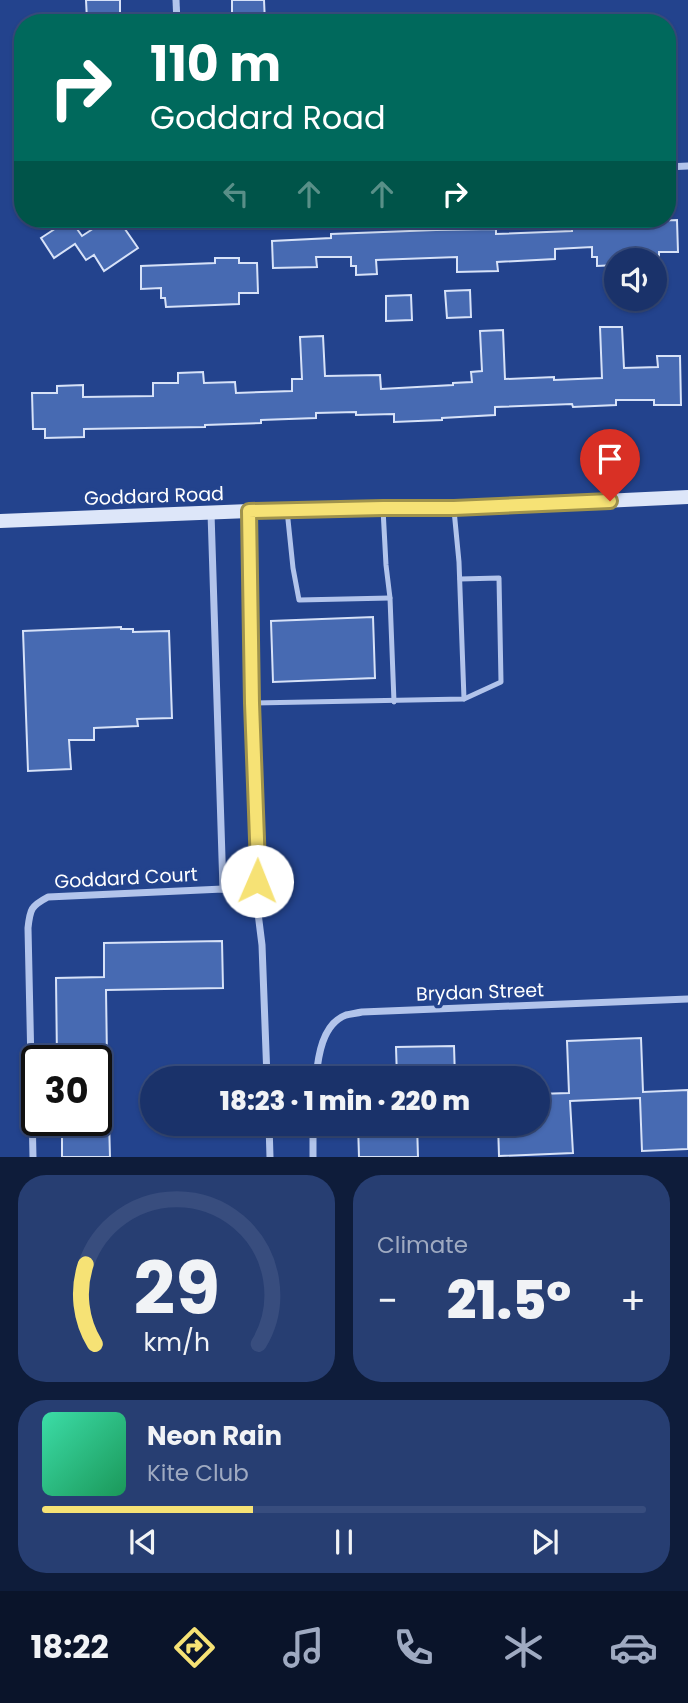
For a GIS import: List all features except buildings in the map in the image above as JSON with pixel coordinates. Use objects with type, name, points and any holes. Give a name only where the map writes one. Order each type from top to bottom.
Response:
[{"type":"main road","name":"Goddard Road","points":[[0,521],[249,511],[454,508],[688,497]]},
{"type":"street","points":[[249,511],[258,866],[256,897],[262,945],[267,1066]]},
{"type":"street","name":"Goddard Court","points":[[211,513],[223,889]]},
{"type":"street","name":"Goddard Court","points":[[33,1157],[28,928],[30,911],[36,903],[61,895],[223,889],[240,890],[256,897]]},
{"type":"street","name":"Brydan Street","points":[[317,1066],[325,1037],[332,1025],[343,1016],[362,1012],[688,999]]},
{"type":"street","points":[[269,1136],[270,1157]]},
{"type":"street","points":[[313,1136],[313,1157]]},
{"type":"lane","points":[[383,508],[394,702]]},
{"type":"lane","points":[[454,508],[460,579],[464,699]]},
{"type":"lane","points":[[288,510],[299,600],[390,598]]},
{"type":"lane","points":[[252,703],[464,699],[501,682],[499,578],[460,579]]},
{"type":"route","points":[[257,881],[249,511],[454,508],[610,501]]}]
